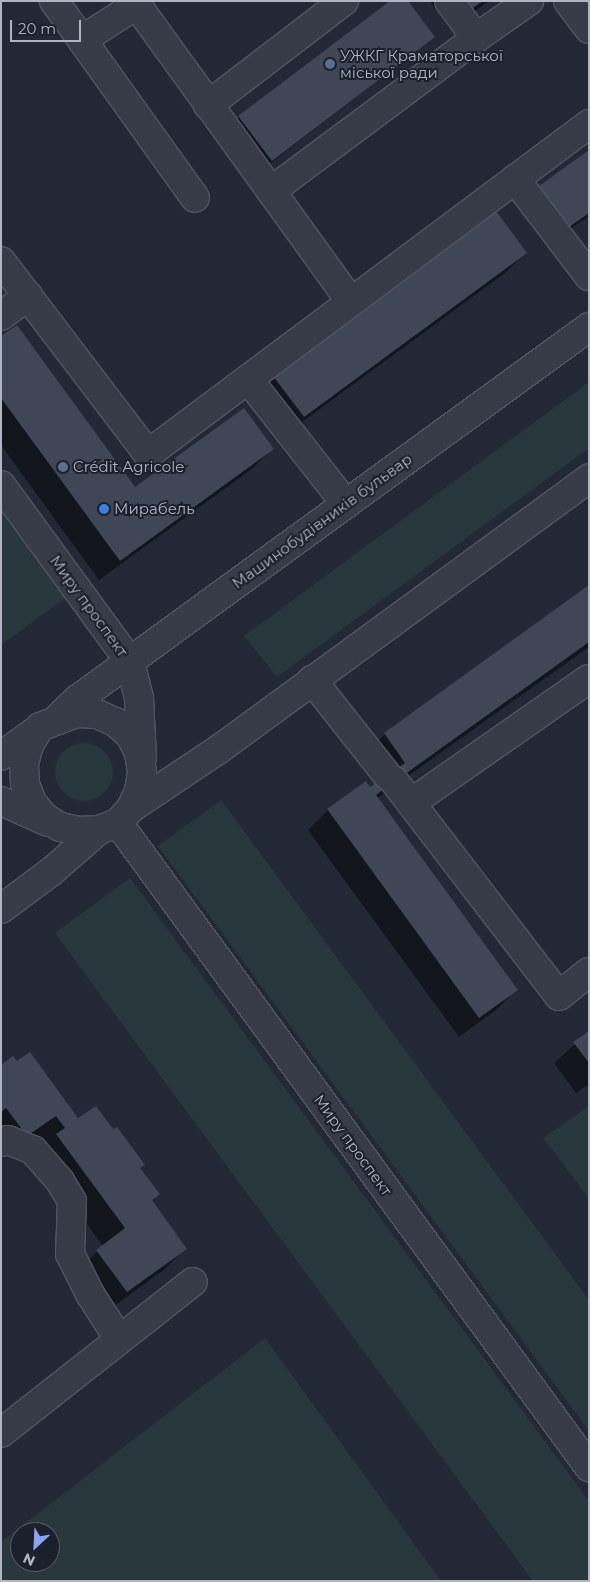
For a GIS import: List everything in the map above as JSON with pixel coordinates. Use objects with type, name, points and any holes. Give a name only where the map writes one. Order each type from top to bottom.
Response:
[{"type":"street","points":[[54,1],[194,198]]},
{"type":"street","points":[[208,105],[344,1]]},
{"type":"street","points":[[449,1],[476,38]]},
{"type":"street","points":[[271,191],[528,1]]},
{"type":"street","points":[[568,1],[589,30]]},
{"type":"street","points":[[82,40],[135,3],[351,302]]},
{"type":"street","points":[[1,261],[148,454],[589,124]]},
{"type":"street","points":[[515,179],[589,276]]},
{"type":"street","points":[[1,316],[28,296]]},
{"type":"street","name":"Машинобудівників бульвар","points":[[1,756],[49,723],[78,699],[589,327]]},
{"type":"street","points":[[248,379],[346,504]]},
{"type":"street","points":[[1,909],[116,820],[589,478]]},
{"type":"street","name":"Миру проспект","points":[[1,485],[130,662],[139,697],[142,772]]},
{"type":"street","points":[[411,804],[589,679]]},
{"type":"street","points":[[312,680],[391,778],[559,996],[589,972]]},
{"type":"street","points":[[1,801],[60,826],[79,831],[116,820],[139,791],[142,772],[139,753],[130,735],[115,722],[97,714],[77,713],[49,723],[29,745],[24,764],[25,784],[32,802],[44,817],[60,826]]},
{"type":"street","name":"Миру проспект","points":[[116,820],[589,1467]]},
{"type":"street","points":[[1,1142],[8,1140],[33,1150],[60,1180],[72,1201],[70,1254],[90,1294],[119,1339]]},
{"type":"street","points":[[1,1433],[193,1282]]},
{"type":"shaded area","points":[[589,382],[589,448],[277,677],[244,636]]},
{"type":"shaded area","points":[[1,506],[68,596],[1,645]]},
{"type":"shaded area","points":[[84,743],[95,745],[108,756],[113,772],[111,783],[100,796],[84,801],[73,799],[60,788],[55,772],[57,761],[68,748]]},
{"type":"shaded area","points":[[221,800],[589,1300],[589,1431],[158,846]]},
{"type":"shaded area","points":[[130,878],[589,1501],[589,1581],[533,1581],[55,933]]},
{"type":"shaded area","points":[[589,1106],[589,1198],[543,1138]]},
{"type":"shaded area","points":[[265,1338],[441,1581],[1,1581],[1,1542],[10,1535],[10,1572],[60,1572],[60,1522],[27,1522]]},
{"type":"building","points":[[390,1],[408,1],[435,37],[272,161],[238,116]]},
{"type":"building","points":[[464,1],[483,1],[470,10]]},
{"type":"building","points":[[589,150],[589,213],[569,227],[539,186]]},
{"type":"building","points":[[496,211],[527,253],[304,417],[273,376]]},
{"type":"building","points":[[17,325],[135,487],[244,408],[274,449],[120,561],[1,398],[1,336]]},
{"type":"building","points":[[589,585],[589,642],[376,795],[518,990],[479,1018],[327,809],[366,781],[370,787],[405,763],[384,733]]},
{"type":"building","points":[[589,1031],[589,1063],[573,1042]]},
{"type":"building","points":[[30,1052],[78,1118],[96,1106],[113,1129],[117,1127],[145,1165],[140,1168],[160,1194],[152,1200],[187,1249],[127,1292],[96,1250],[125,1228],[56,1134],[65,1128],[56,1116],[27,1136],[6,1108],[1,1112],[1,1065],[13,1056],[17,1061]]},
{"type":"place","name":"УЖКГ Краматорської міської ради","points":[[330,64]]},
{"type":"place","name":"Crédit Agricole","points":[[63,467]]},
{"type":"place","name":"Мирабель","points":[[104,509]]}]
